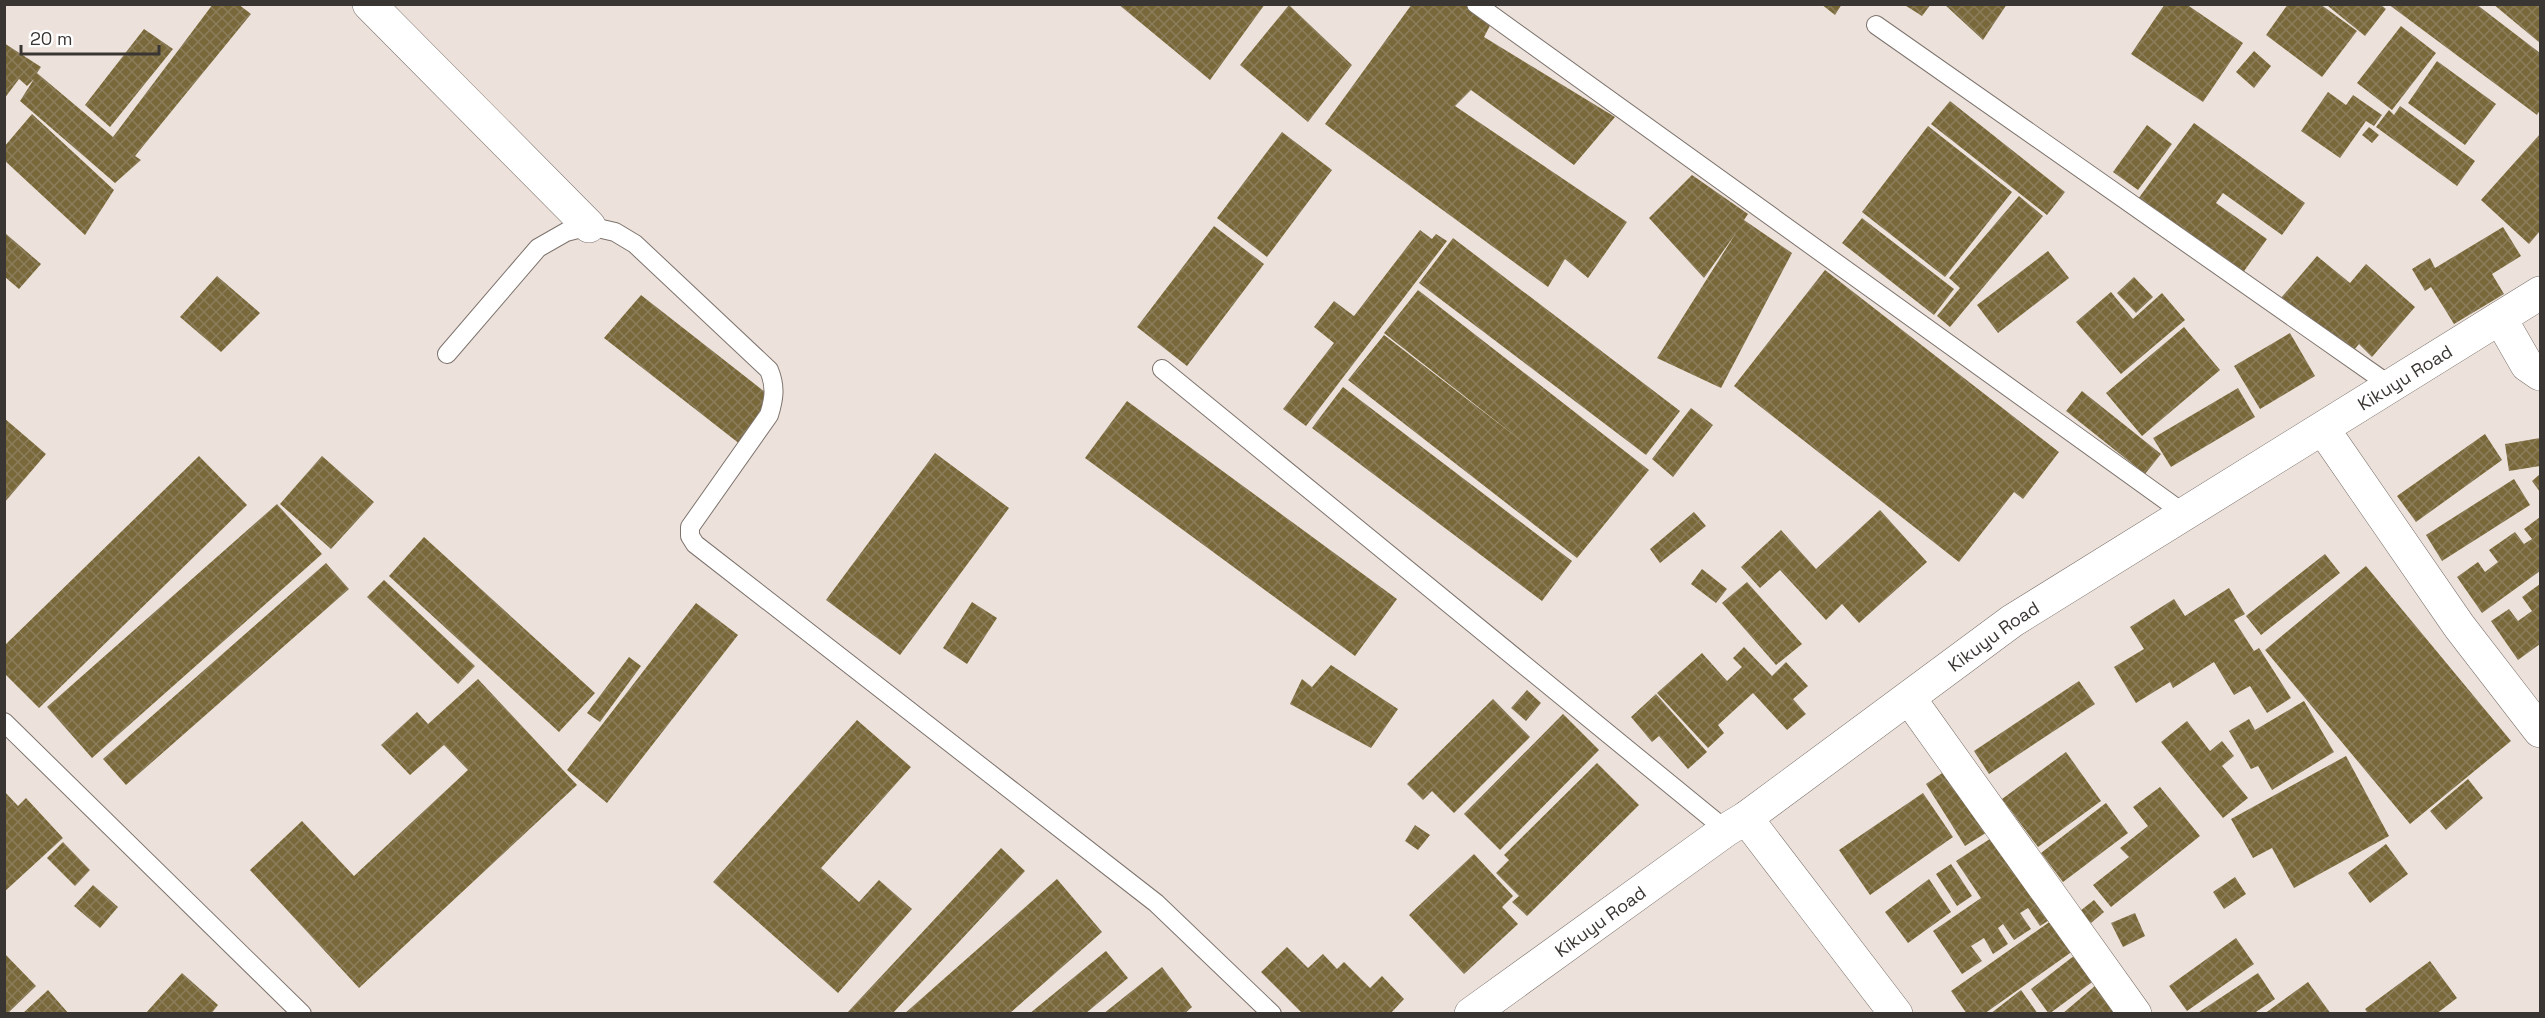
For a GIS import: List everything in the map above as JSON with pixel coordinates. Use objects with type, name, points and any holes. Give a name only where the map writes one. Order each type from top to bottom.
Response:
[{"type":"street","points":[[369,4],[589,226]]},
{"type":"street","name":"Kikuyu Road","points":[[1471,1014],[1736,824],[2012,621],[2541,293]]},
{"type":"street","points":[[2500,318],[2527,365],[2541,374]]},
{"type":"street","points":[[2323,429],[2459,626],[2541,731]]},
{"type":"street","points":[[1909,698],[2135,1014]]},
{"type":"street","points":[[1736,824],[1896,1014]]},
{"type":"lane","points":[[1476,4],[2185,514]]},
{"type":"lane","points":[[1876,25],[2391,386]]},
{"type":"lane","points":[[447,354],[538,248],[566,232],[589,226],[615,232],[635,244],[770,370],[774,382],[774,399],[769,415],[690,528],[690,536],[695,544],[1156,903],[1272,1014]]},
{"type":"lane","points":[[1162,369],[1736,824]]},
{"type":"lane","points":[[4,722],[302,1014]]},
{"type":"building","points":[[213,4],[238,4],[251,14],[135,156],[141,160],[115,183],[20,101],[34,79],[27,86],[19,79],[4,99],[4,43],[41,67],[37,73],[113,137]]},
{"type":"building","points":[[1118,4],[1265,4],[1210,80]]},
{"type":"building","points":[[1412,4],[1469,4],[1494,18],[1484,37],[1615,117],[1574,165],[1471,90],[1455,106],[1627,222],[1588,278],[1565,259],[1548,287],[1325,124]]},
{"type":"building","points":[[1821,4],[1842,4],[1835,15]]},
{"type":"building","points":[[1903,4],[1931,4],[1922,16]]},
{"type":"building","points":[[1944,4],[2007,4],[1983,40]]},
{"type":"building","points":[[2165,4],[2186,4],[2243,43],[2203,102],[2131,54]]},
{"type":"building","points":[[2288,4],[2320,4],[2357,31],[2322,77],[2266,35]]},
{"type":"building","points":[[2329,4],[2380,4],[2386,9],[2365,36],[2328,6]]},
{"type":"building","points":[[2388,4],[2476,4],[2540,53],[2540,110],[2537,115]]},
{"type":"building","points":[[2493,4],[2540,4],[2540,43]]},
{"type":"building","points":[[1289,5],[1352,65],[1308,122],[1240,65]]},
{"type":"building","points":[[2401,26],[2436,53],[2392,110],[2357,83]]},
{"type":"building","points":[[144,29],[173,49],[110,127],[85,105]]},
{"type":"building","points":[[2254,51],[2271,66],[2254,88],[2236,72]]},
{"type":"building","points":[[2437,61],[2496,104],[2465,145],[2408,103]]},
{"type":"building","points":[[2328,92],[2346,105],[2353,95],[2382,115],[2374,126],[2366,121],[2340,158],[2301,131]]},
{"type":"building","points":[[1950,101],[2065,192],[2047,215],[1931,124]]},
{"type":"building","points":[[2400,106],[2475,161],[2457,186],[2376,127],[2389,110],[2394,115]]},
{"type":"building","points":[[32,114],[114,190],[85,235],[4,160],[4,147]]},
{"type":"building","points":[[2194,123],[2305,203],[2282,235],[2223,193],[2216,203],[2267,239],[2242,274],[2138,199]]},
{"type":"building","points":[[2147,125],[2172,144],[2138,190],[2113,172]]},
{"type":"building","points":[[1928,126],[2012,192],[1945,277],[1862,212]]},
{"type":"building","points":[[2369,127],[2379,135],[2372,143],[2362,135]]},
{"type":"building","points":[[1282,132],[1332,170],[1267,257],[1217,218]]},
{"type":"building","points":[[2540,134],[2540,231],[2529,244],[2481,200]]},
{"type":"building","points":[[1692,175],[1748,214],[1744,220],[1792,253],[1721,388],[1657,358],[1736,233],[1704,278],[1649,218]]},
{"type":"building","points":[[2019,196],[2043,216],[1950,327],[1937,316],[1960,288],[1949,278]]},
{"type":"building","points":[[1862,218],[1954,289],[1934,315],[1842,243]]},
{"type":"building","points":[[1214,226],[1264,264],[1187,366],[1137,327]]},
{"type":"building","points":[[2503,227],[2521,256],[2492,274],[2504,294],[2454,324],[2431,287],[2425,291],[2412,269],[2430,258],[2435,268]]},
{"type":"building","points":[[1420,230],[1432,239],[1436,234],[1447,241],[1306,426],[1283,409],[1334,343],[1314,327],[1334,301],[1354,316]]},
{"type":"building","points":[[5,233],[41,264],[19,289],[5,277]]},
{"type":"building","points":[[1453,238],[1680,411],[1646,455],[1419,283]]},
{"type":"building","points":[[2048,251],[2069,278],[1998,333],[1977,305]]},
{"type":"building","points":[[2317,256],[2350,283],[2366,264],[2415,307],[2372,357],[2359,344],[2349,356],[2281,298]]},
{"type":"building","points":[[1825,270],[2059,452],[2023,499],[2014,492],[1959,562],[1734,386]]},
{"type":"building","points":[[217,276],[260,313],[221,352],[180,317]]},
{"type":"building","points":[[2134,277],[2153,297],[2136,313],[2117,293]]},
{"type":"building","points":[[1418,290],[1649,470],[1577,558],[1348,380],[1384,335],[1528,446],[1384,333]]},
{"type":"building","points":[[2111,292],[2133,319],[2162,293],[2185,320],[2121,374],[2076,322]]},
{"type":"building","points":[[641,295],[774,399],[745,448],[604,338]]},
{"type":"building","points":[[2184,327],[2220,370],[2142,436],[2106,393]]},
{"type":"building","points":[[2290,333],[2315,376],[2260,409],[2234,366]]},
{"type":"building","points":[[1343,387],[1572,561],[1542,601],[1312,428]]},
{"type":"building","points":[[2238,388],[2255,417],[2171,467],[2153,438]]},
{"type":"building","points":[[2082,391],[2161,454],[2145,474],[2066,411]]},
{"type":"building","points":[[1127,401],[1397,599],[1355,656],[1085,458]]},
{"type":"building","points":[[1691,408],[1713,425],[1673,477],[1652,459]]},
{"type":"building","points":[[4,418],[46,454],[4,503]]},
{"type":"building","points":[[2485,434],[2502,460],[2416,522],[2397,496]]},
{"type":"building","points":[[2540,438],[2540,466],[2509,471],[2505,444]]},
{"type":"building","points":[[935,453],[1009,508],[900,655],[826,600]]},
{"type":"building","points":[[199,456],[247,505],[39,708],[4,673],[4,646]]},
{"type":"building","points":[[322,456],[374,502],[331,549],[280,504]]},
{"type":"building","points":[[2540,474],[2540,492],[2532,481]]},
{"type":"building","points":[[2514,479],[2530,505],[2442,561],[2426,535]]},
{"type":"building","points":[[277,504],[322,554],[92,758],[47,707]]},
{"type":"building","points":[[1880,510],[1927,562],[1859,623],[1842,604],[1826,620],[1780,570],[1760,588],[1741,567],[1781,530],[1816,569]]},
{"type":"building","points":[[1694,512],[1706,526],[1660,563],[1650,549]]},
{"type":"building","points":[[2540,517],[2540,571],[2482,613],[2457,577],[2478,562],[2485,572],[2498,562],[2489,550],[2515,532],[2524,544],[2532,539],[2524,529]]},
{"type":"building","points":[[424,537],[595,693],[559,732],[389,576]]},
{"type":"building","points":[[2325,554],[2340,573],[2261,635],[2246,616]]},
{"type":"building","points":[[326,563],[349,589],[126,785],[103,759]]},
{"type":"building","points":[[2366,566],[2511,741],[2410,824],[2265,650]]},
{"type":"building","points":[[1702,569],[1727,589],[1716,603],[1691,584]]},
{"type":"building","points":[[384,580],[475,666],[458,684],[367,597]]},
{"type":"building","points":[[1747,582],[1802,644],[1776,665],[1722,603]]},
{"type":"building","points":[[2540,584],[2540,644],[2518,660],[2491,621],[2509,609],[2518,621],[2532,611],[2522,597]]},
{"type":"building","points":[[2229,588],[2245,614],[2234,620],[2254,651],[2259,648],[2291,698],[2267,713],[2250,686],[2234,695],[2214,662],[2173,688],[2170,682],[2136,703],[2114,667],[2144,649],[2130,627],[2174,599],[2185,616]]},
{"type":"building","points":[[972,602],[997,618],[967,664],[943,648]]},
{"type":"building","points":[[696,603],[738,635],[607,803],[567,770]]},
{"type":"building","points":[[1744,647],[1772,676],[1786,662],[1808,686],[1793,699],[1806,714],[1787,730],[1753,693],[1718,725],[1724,733],[1708,748],[1657,693],[1702,653],[1727,681],[1742,667],[1733,658]]},
{"type":"building","points":[[629,657],[641,666],[600,722],[587,713]]},
{"type":"building","points":[[1331,665],[1398,709],[1371,748],[1290,704],[1302,679],[1312,687]]},
{"type":"building","points":[[478,679],[577,785],[359,988],[250,870],[302,821],[354,876],[468,770],[444,745],[410,775],[381,745],[417,712],[428,724]]},
{"type":"building","points":[[2079,681],[2095,704],[1989,774],[1974,751]]},
{"type":"building","points":[[1527,690],[1541,703],[1526,721],[1511,708]]},
{"type":"building","points":[[1656,694],[1707,752],[1688,769],[1659,736],[1652,742],[1631,717]]},
{"type":"building","points":[[1493,699],[1530,737],[1454,813],[1432,791],[1423,800],[1407,784]]},
{"type":"building","points":[[2304,701],[2334,752],[2272,790],[2258,766],[2251,769],[2229,731],[2249,719],[2255,730]]},
{"type":"building","points":[[1563,714],[1599,750],[1500,850],[1464,814]]},
{"type":"building","points":[[857,720],[911,767],[821,868],[859,902],[879,880],[912,909],[838,993],[713,882]]},
{"type":"building","points":[[2187,721],[2210,751],[2222,741],[2234,756],[2222,766],[2248,798],[2223,818],[2161,742]]},
{"type":"building","points":[[2066,752],[2101,801],[2038,847],[2002,799]]},
{"type":"building","points":[[2346,756],[2389,836],[2294,888],[2272,848],[2253,858],[2231,819]]},
{"type":"building","points":[[1597,763],[1639,805],[1527,916],[1512,902],[1519,896],[1496,873],[1509,860],[1504,855]]},
{"type":"building","points":[[1951,767],[1992,829],[1965,846],[1926,784]]},
{"type":"building","points":[[2468,779],[2483,798],[2446,830],[2430,811]]},
{"type":"building","points":[[2160,787],[2200,836],[2111,907],[2093,885],[2129,857],[2120,848],[2148,826],[2133,807]]},
{"type":"building","points":[[4,791],[18,806],[26,798],[63,838],[4,892]]},
{"type":"building","points":[[1923,793],[1953,837],[1870,895],[1839,850]]},
{"type":"building","points":[[2106,803],[2128,833],[2063,882],[2041,853]]},
{"type":"building","points":[[1415,825],[1430,835],[1418,850],[1405,841]]},
{"type":"building","points":[[1996,835],[2051,919],[2040,926],[2028,908],[2020,913],[2031,929],[2014,940],[2003,924],[1998,928],[2008,944],[1993,954],[1984,938],[1971,946],[1982,961],[1962,974],[1933,931],[1981,898],[1956,861]]},
{"type":"building","points":[[63,842],[90,870],[75,886],[47,858]]},
{"type":"building","points":[[2386,844],[2408,874],[2370,903],[2348,873]]},
{"type":"building","points":[[1001,848],[1025,871],[892,1014],[846,1014]]},
{"type":"building","points":[[1474,854],[1513,896],[1502,907],[1518,924],[1464,974],[1409,915]]},
{"type":"building","points":[[1951,864],[1972,896],[1957,906],[1936,874]]},
{"type":"building","points":[[2235,877],[2246,894],[2224,909],[2213,892]]},
{"type":"building","points":[[1057,879],[1102,932],[1009,1014],[904,1014]]},
{"type":"building","points":[[1929,879],[1951,912],[1908,943],[1885,912]]},
{"type":"building","points":[[93,885],[118,907],[100,928],[74,906]]},
{"type":"building","points":[[2094,900],[2104,912],[2091,923],[2080,911]]},
{"type":"building","points":[[2135,913],[2145,936],[2123,947],[2111,923]]},
{"type":"building","points":[[2058,916],[2080,946],[1984,1014],[1967,1014],[1951,991]]},
{"type":"building","points":[[2236,938],[2254,964],[2187,1011],[2169,986]]},
{"type":"building","points":[[1287,947],[1308,968],[1323,954],[1337,969],[1344,962],[1370,988],[1382,976],[1404,999],[1390,1014],[1303,1014],[1261,972]]},
{"type":"building","points":[[1106,951],[1128,978],[1085,1014],[1029,1014]]},
{"type":"building","points":[[2079,952],[2099,977],[2049,1014],[2031,989]]},
{"type":"building","points":[[4,953],[36,986],[7,1014],[4,1014]]},
{"type":"building","points":[[2430,961],[2457,998],[2436,1014],[2368,1014],[2365,1009]]},
{"type":"building","points":[[1162,967],[1192,1007],[1184,1014],[1103,1014]]},
{"type":"building","points":[[182,973],[218,1005],[211,1014],[145,1014]]},
{"type":"building","points":[[2258,973],[2275,999],[2253,1014],[2196,1014]]},
{"type":"building","points":[[2102,980],[2122,1014],[2062,1014]]},
{"type":"building","points":[[2308,982],[2331,1014],[2264,1014]]},
{"type":"building","points":[[48,990],[69,1014],[22,1014]]},
{"type":"building","points":[[2021,990],[2038,1014],[1990,1014]]}]
